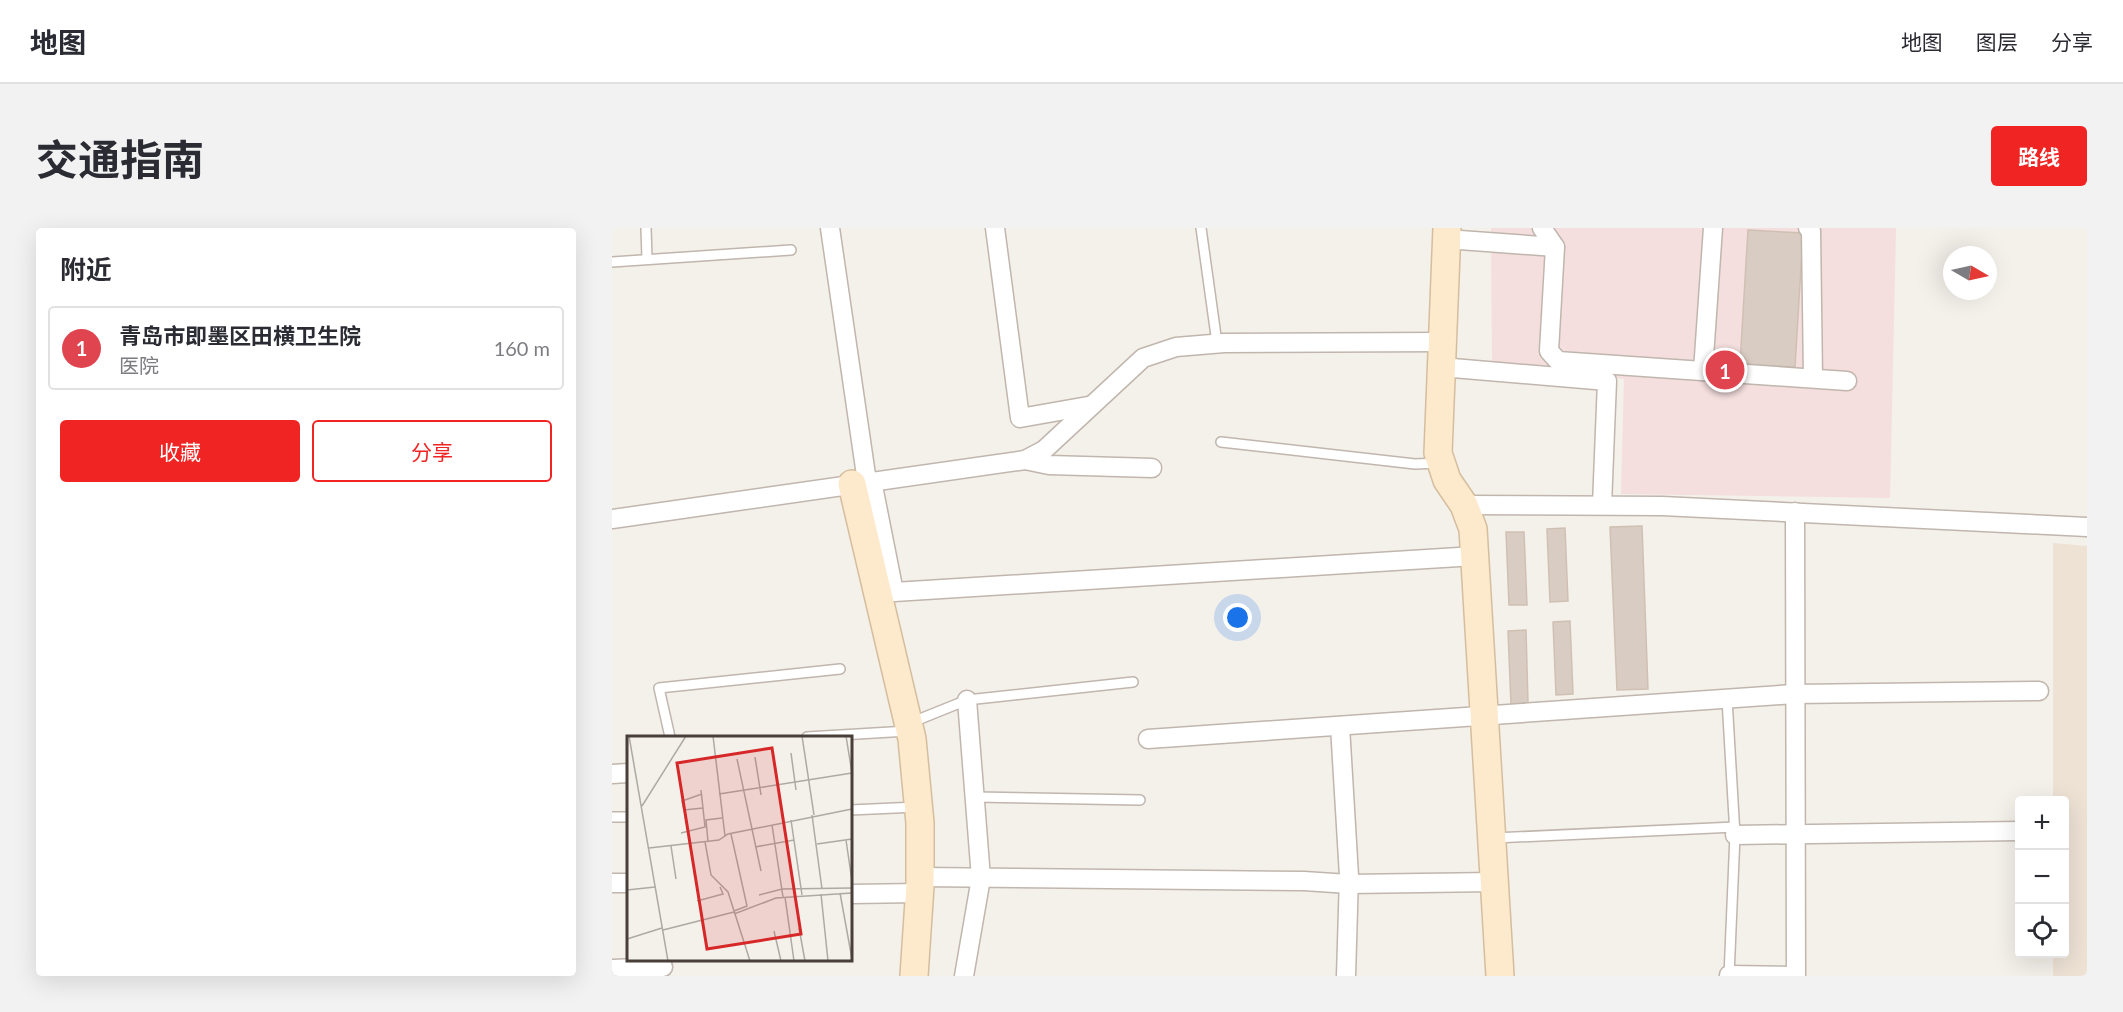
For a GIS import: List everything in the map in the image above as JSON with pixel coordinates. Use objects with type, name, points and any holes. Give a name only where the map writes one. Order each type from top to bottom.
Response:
[{"type":"street","points":[[830,228],[863,483],[914,724],[919,807],[920,885],[914,976]]},
{"type":"street","points":[[995,228],[1020,418],[1088,406]]},
{"type":"street","points":[[1542,228],[1555,247],[1549,351],[1558,361],[1847,381]]},
{"type":"street","points":[[1703,371],[1713,228]]},
{"type":"street","points":[[1808,228],[1811,231],[1813,378]]},
{"type":"street","points":[[1500,976],[1473,530],[1464,505],[1447,480],[1438,453],[1447,233],[1555,247]]},
{"type":"street","points":[[612,519],[1025,460],[1044,450],[1088,406],[1143,358],[1176,347],[1217,343],[1442,355],[1607,381],[1602,505]]},
{"type":"street","points":[[1025,460],[1049,465],[1152,468]]},
{"type":"street","points":[[863,483],[894,592],[1474,556]]},
{"type":"street","points":[[1464,505],[1602,505],[2087,527]]},
{"type":"street","points":[[1729,976],[1795,976],[1795,512]]},
{"type":"street","points":[[1148,739],[1794,694],[2039,692]]},
{"type":"street","points":[[964,976],[981,878],[967,700]]},
{"type":"street","points":[[1340,726],[1349,884],[1346,976]]},
{"type":"street","points":[[612,774],[627,772]]},
{"type":"street","points":[[1735,831],[1795,834],[2015,831]]},
{"type":"street","points":[[852,894],[920,885],[950,878],[1304,881],[1349,884],[1494,882]]},
{"type":"street","points":[[612,969],[663,967]]},
{"type":"lane","points":[[645,228],[647,259]]},
{"type":"lane","points":[[1201,228],[1217,343]]},
{"type":"lane","points":[[612,262],[791,250]]},
{"type":"lane","points":[[1221,442],[1415,464],[1441,463]]},
{"type":"lane","points":[[670,736],[659,688],[840,669]]},
{"type":"lane","points":[[822,736],[914,724],[936,712],[967,700],[1134,682]]},
{"type":"lane","points":[[1727,699],[1735,831],[1729,976]]},
{"type":"lane","points":[[975,797],[1140,800]]},
{"type":"lane","points":[[852,810],[919,807]]},
{"type":"lane","points":[[1492,838],[1735,831]]},
{"type":"shaded area","points":[[1491,228],[1896,228],[1890,498],[1621,494],[1624,379],[1492,362]]},
{"type":"shaded area","points":[[2053,543],[2087,546],[2087,976],[2053,976],[2053,958],[2069,958],[2069,796],[2053,796]]},
{"type":"building","points":[[1748,230],[1803,233],[1795,367],[1740,364]]},
{"type":"building","points":[[1642,526],[1648,689],[1617,690],[1610,527]]},
{"type":"building","points":[[1565,528],[1568,601],[1550,602],[1547,529]]},
{"type":"building","points":[[1506,532],[1524,532],[1527,605],[1509,605]]},
{"type":"building","points":[[1570,621],[1573,694],[1556,695],[1553,622]]},
{"type":"building","points":[[1526,630],[1528,703],[1511,704],[1508,631]]},
{"type":"place","name":"青岛市即墨区田横卫生院","points":[[1725,370]]}]
